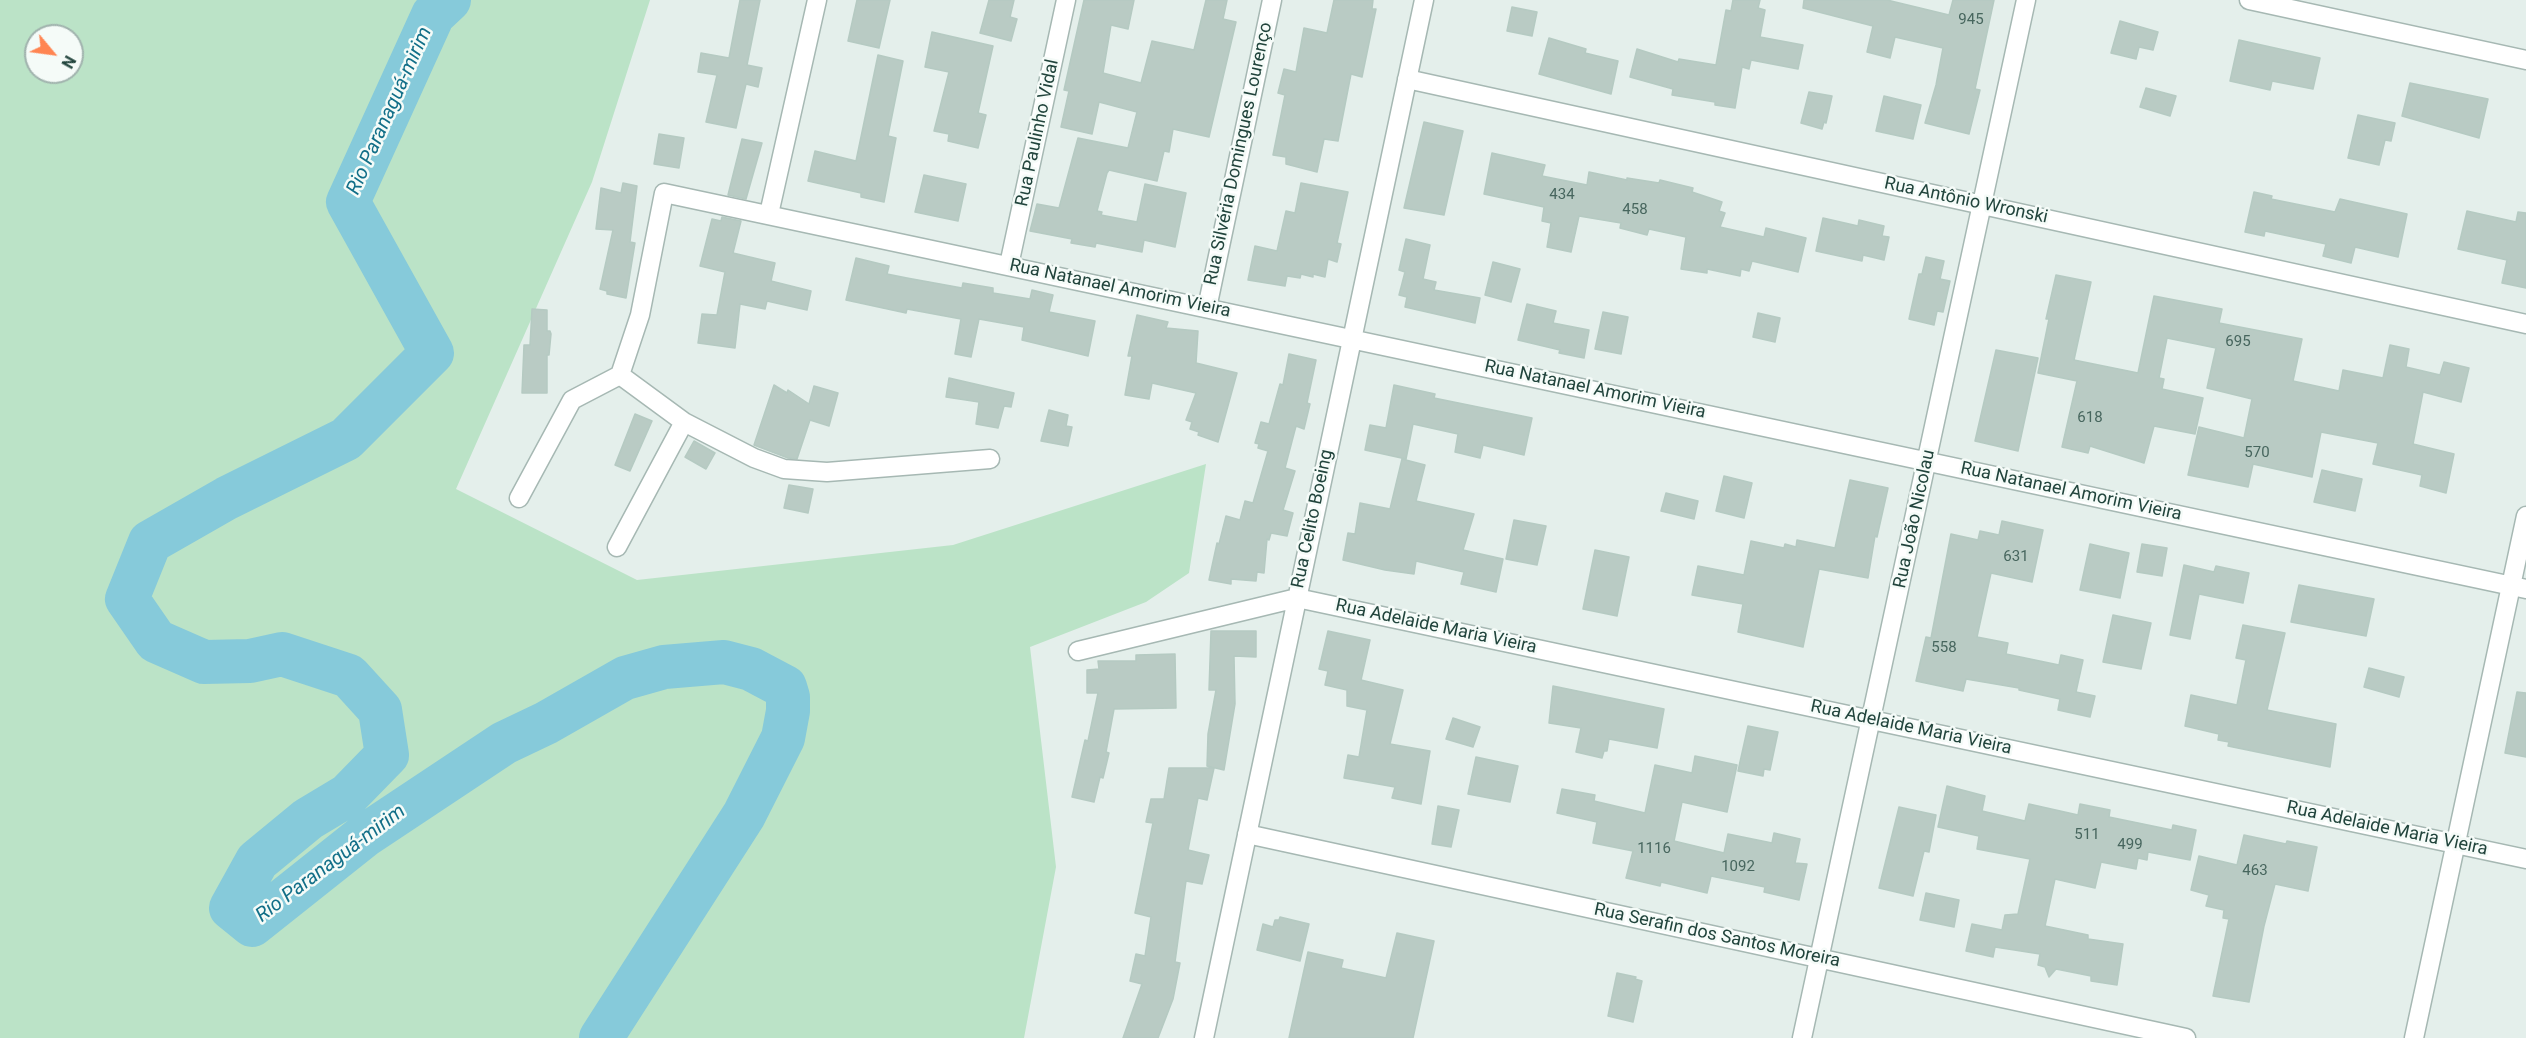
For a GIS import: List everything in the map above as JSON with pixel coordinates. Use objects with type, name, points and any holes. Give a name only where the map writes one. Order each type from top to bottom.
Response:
[{"type":"street","points":[[769,214],[817,0]]},
{"type":"street","name":"Rua Paulinho Vidal","points":[[1009,265],[1066,0]]},
{"type":"street","name":"Rua Silvéria Domingues Lourenço","points":[[1207,308],[1272,0]]},
{"type":"street","name":"Rua Celito Boeing","points":[[1204,1038],[1424,0]]},
{"type":"street","name":"Rua João Nicolau","points":[[1802,1038],[2026,0]]},
{"type":"street","points":[[2249,0],[2526,60]]},
{"type":"street","name":"Rua Antônio Wronski","points":[[1407,79],[2526,324]]},
{"type":"street","name":"Rua Natanael Amorim Vieira","points":[[620,375],[640,315],[664,193],[2519,588]]},
{"type":"street","points":[[519,498],[572,400],[620,375],[684,423],[754,458],[784,469],[827,472],[990,459]]},
{"type":"street","points":[[617,547],[684,423]]},
{"type":"street","points":[[2414,1038],[2456,844],[2519,588],[2526,516]]},
{"type":"street","points":[[1078,651],[1297,597]]},
{"type":"street","name":"Rua Adelaide Maria Vieira","points":[[1297,597],[2526,859]]},
{"type":"street","name":"Rua Serafin dos Santos Moreira","points":[[1247,834],[2186,1038]]},
{"type":"green space","points":[[0,0],[650,0],[592,182],[456,489],[637,580],[953,545],[1206,464],[1189,573],[1146,602],[1030,647],[1056,867],[1024,1038],[0,1038]]},
{"type":"building","points":[[740,0],[760,0],[747,65],[762,68],[758,87],[746,84],[736,128],[706,122],[717,75],[698,72],[701,53],[729,58]]},
{"type":"building","points":[[857,0],[890,0],[879,48],[848,41]]},
{"type":"building","points":[[989,0],[1014,0],[1010,17],[1017,19],[1011,41],[980,33]]},
{"type":"building","points":[[1084,0],[1134,0],[1128,29],[1111,25],[1103,73],[1141,83],[1152,41],[1194,50],[1206,0],[1227,0],[1223,19],[1236,22],[1209,137],[1173,129],[1169,152],[1164,151],[1157,181],[1109,170],[1107,173],[1097,211],[1102,212],[1101,215],[1137,222],[1145,184],[1186,193],[1175,247],[1144,240],[1142,252],[1096,243],[1095,247],[1071,243],[1072,239],[1030,231],[1037,204],[1059,208],[1078,138],[1128,148],[1137,112],[1099,102],[1092,134],[1061,127],[1069,91],[1064,90]]},
{"type":"building","points":[[1334,0],[1373,0],[1372,9],[1376,9],[1362,77],[1351,74],[1338,141],[1324,139],[1317,172],[1286,164],[1286,157],[1273,155],[1285,95],[1278,93],[1284,69],[1296,72],[1304,28],[1327,33]]},
{"type":"building","points":[[1733,0],[1760,0],[1758,8],[1765,10],[1760,37],[1803,45],[1798,69],[1751,60],[1749,69],[1742,67],[1735,108],[1715,105],[1715,102],[1672,95],[1673,89],[1630,77],[1637,49],[1678,62],[1679,59],[1716,65],[1726,10],[1731,11]]},
{"type":"building","points":[[1804,0],[1887,0],[1949,15],[1953,0],[1994,0],[1975,89],[1980,90],[1969,134],[1925,123],[1936,85],[1943,48],[1895,37],[1890,58],[1867,52],[1873,26],[1803,8]]},
{"type":"building","points":[[1512,7],[1537,12],[1532,36],[1507,31]]},
{"type":"building","points":[[2120,21],[2158,32],[2153,50],[2139,47],[2136,59],[2111,53]]},
{"type":"building","points":[[932,32],[993,46],[978,113],[986,115],[978,148],[948,141],[949,134],[934,131],[949,72],[925,67]]},
{"type":"building","points":[[1549,38],[1586,49],[1585,53],[1618,61],[1611,94],[1539,74]]},
{"type":"building","points":[[2239,40],[2320,58],[2313,89],[2272,81],[2270,90],[2230,81]]},
{"type":"building","points":[[878,55],[903,61],[888,136],[896,138],[884,202],[861,197],[861,193],[808,181],[815,151],[856,161]]},
{"type":"building","points":[[2410,83],[2488,99],[2479,138],[2402,116]]},
{"type":"building","points":[[2146,88],[2176,96],[2170,116],[2140,107]]},
{"type":"building","points":[[1809,92],[1832,96],[1826,123],[1824,122],[1822,129],[1801,123]]},
{"type":"building","points":[[1884,96],[1921,105],[1913,139],[1876,131]]},
{"type":"building","points":[[2358,115],[2395,123],[2391,141],[2385,140],[2379,165],[2348,158]]},
{"type":"building","points":[[1424,122],[1463,131],[1444,215],[1404,208]]},
{"type":"building","points":[[659,134],[684,138],[679,168],[654,164]]},
{"type":"building","points":[[742,139],[762,143],[746,199],[728,195]]},
{"type":"building","points":[[1492,153],[1545,165],[1542,176],[1587,185],[1589,172],[1627,180],[1627,178],[1659,183],[1660,180],[1693,188],[1692,192],[1722,202],[1719,211],[1725,213],[1720,227],[1764,237],[1766,228],[1806,238],[1798,272],[1752,261],[1749,271],[1741,269],[1740,276],[1707,269],[1707,273],[1681,269],[1686,237],[1649,229],[1647,235],[1620,228],[1621,223],[1579,216],[1571,252],[1547,247],[1551,223],[1542,221],[1544,207],[1484,194]]},
{"type":"building","points":[[924,175],[966,184],[958,221],[915,212]]},
{"type":"building","points":[[623,183],[637,186],[630,242],[635,243],[626,298],[607,294],[607,291],[600,289],[613,230],[596,229],[601,188],[621,193]]},
{"type":"building","points":[[1301,183],[1348,192],[1337,243],[1341,244],[1337,262],[1328,259],[1325,277],[1313,274],[1313,277],[1301,274],[1300,278],[1287,276],[1285,286],[1248,280],[1255,246],[1277,251],[1286,211],[1295,213]]},
{"type":"building","points":[[2254,192],[2272,196],[2271,199],[2335,212],[2340,199],[2407,214],[2398,257],[2355,247],[2351,263],[2323,256],[2326,244],[2265,231],[2264,236],[2245,232]]},
{"type":"building","points":[[2467,211],[2516,222],[2518,212],[2526,213],[2526,288],[2502,283],[2507,260],[2458,249]]},
{"type":"building","points":[[722,217],[741,221],[733,253],[775,263],[771,281],[811,291],[807,310],[767,301],[765,309],[740,304],[735,348],[698,343],[702,314],[717,315],[725,272],[700,266],[712,219],[721,221]]},
{"type":"building","points":[[1823,218],[1858,226],[1859,220],[1884,226],[1882,236],[1889,237],[1884,260],[1863,255],[1862,261],[1816,251]]},
{"type":"building","points":[[1406,239],[1430,245],[1423,279],[1436,282],[1434,290],[1480,298],[1475,323],[1405,307],[1407,297],[1399,295],[1405,272],[1399,270]]},
{"type":"building","points":[[1926,257],[1944,261],[1940,279],[1950,281],[1943,312],[1937,311],[1934,325],[1909,319],[1919,274],[1922,274]]},
{"type":"building","points":[[856,258],[889,266],[887,274],[907,278],[962,288],[963,283],[993,288],[993,293],[1030,299],[1032,290],[1053,295],[1049,312],[1095,321],[1088,356],[1022,340],[1024,327],[979,319],[971,357],[955,354],[961,319],[907,309],[906,313],[846,300]]},
{"type":"building","points":[[1493,262],[1520,269],[1511,302],[1485,295]]},
{"type":"building","points":[[2056,275],[2091,282],[2074,360],[2138,373],[2154,296],[2222,309],[2219,323],[2302,339],[2293,381],[2339,391],[2343,370],[2383,378],[2390,345],[2409,349],[2406,367],[2440,375],[2444,362],[2469,368],[2461,402],[2423,392],[2413,444],[2454,454],[2446,493],[2420,486],[2422,475],[2373,464],[2378,443],[2321,432],[2312,477],[2253,464],[2248,487],[2188,475],[2199,427],[2244,438],[2252,399],[2207,388],[2216,348],[2167,338],[2159,378],[2164,379],[2162,389],[2203,398],[2195,434],[2154,426],[2144,463],[2090,446],[2088,453],[2062,447],[2077,381],[2038,373],[2049,319],[2046,319]]},
{"type":"building","points":[[1527,304],[1556,311],[1553,323],[1589,330],[1584,358],[1518,340]]},
{"type":"building","points":[[532,309],[547,310],[547,331],[551,334],[549,355],[547,355],[547,393],[522,393],[524,345],[530,345]]},
{"type":"building","points":[[1603,312],[1628,317],[1621,354],[1595,349]]},
{"type":"building","points":[[1758,313],[1780,318],[1775,342],[1753,337]]},
{"type":"building","points":[[1137,315],[1168,322],[1166,328],[1198,331],[1196,363],[1237,373],[1218,442],[1198,435],[1199,432],[1190,429],[1192,422],[1186,420],[1196,393],[1152,383],[1149,399],[1125,395],[1132,356],[1128,356]]},
{"type":"building","points":[[1996,350],[2038,358],[2018,451],[1975,441]]},
{"type":"building","points":[[1289,354],[1316,360],[1304,429],[1296,426],[1285,468],[1295,471],[1283,510],[1293,513],[1287,536],[1271,533],[1269,540],[1267,539],[1264,573],[1257,572],[1256,581],[1231,579],[1231,584],[1209,580],[1226,516],[1240,520],[1245,501],[1253,503],[1268,451],[1258,448],[1259,444],[1255,443],[1261,422],[1269,424],[1280,384],[1283,385]]},
{"type":"building","points":[[949,378],[1014,393],[1011,407],[1004,406],[998,428],[976,424],[979,402],[946,397]]},
{"type":"building","points":[[774,385],[787,393],[788,390],[809,404],[814,386],[838,393],[829,426],[810,420],[797,459],[788,458],[754,445]]},
{"type":"building","points":[[1394,385],[1435,394],[1434,398],[1532,418],[1524,455],[1483,445],[1480,458],[1455,452],[1458,434],[1413,424],[1406,459],[1365,450],[1370,425],[1386,428]]},
{"type":"building","points":[[1049,410],[1068,415],[1066,426],[1072,427],[1068,446],[1041,441]]},
{"type":"building","points":[[635,414],[652,421],[630,471],[615,465]]},
{"type":"building","points":[[694,441],[715,453],[706,469],[685,457]]},
{"type":"building","points":[[1402,459],[1425,465],[1416,501],[1474,514],[1463,550],[1503,559],[1496,592],[1461,584],[1464,572],[1416,561],[1414,574],[1343,560],[1348,533],[1355,534],[1360,503],[1390,509]]},
{"type":"building","points":[[2322,470],[2362,479],[2355,511],[2314,502]]},
{"type":"building","points":[[1724,476],[1752,483],[1744,518],[1716,511]]},
{"type":"building","points":[[1850,480],[1888,488],[1877,537],[1875,536],[1868,578],[1819,569],[1803,647],[1738,632],[1743,604],[1692,595],[1698,566],[1744,575],[1751,541],[1784,548],[1785,544],[1796,547],[1797,540],[1835,548]]},
{"type":"building","points":[[789,485],[813,489],[808,513],[784,508]]},
{"type":"building","points":[[1666,493],[1698,501],[1694,519],[1661,511]]},
{"type":"building","points":[[1514,520],[1546,526],[1537,565],[1506,559]]},
{"type":"building","points":[[2002,521],[2043,530],[2032,582],[1991,573],[1977,637],[2008,643],[2006,654],[2059,665],[2061,655],[2083,660],[2076,692],[2095,696],[2090,717],[2058,710],[2060,699],[2019,690],[2019,688],[1966,679],[1963,691],[1916,681],[1926,637],[1931,638],[1951,534],[1978,540],[1980,531],[1999,535]]},
{"type":"building","points":[[2090,544],[2129,553],[2120,598],[2080,590]]},
{"type":"building","points":[[2142,544],[2167,548],[2162,576],[2137,572]]},
{"type":"building","points":[[1595,550],[1629,557],[1617,616],[1583,609]]},
{"type":"building","points":[[2184,565],[2214,572],[2216,566],[2249,573],[2243,603],[2199,594],[2190,639],[2170,635]]},
{"type":"building","points":[[2299,585],[2374,599],[2366,636],[2291,622]]},
{"type":"building","points":[[2113,615],[2151,623],[2141,669],[2103,662]]},
{"type":"building","points":[[2243,625],[2285,633],[2267,710],[2336,724],[2330,767],[2228,746],[2229,742],[2218,740],[2219,734],[2185,726],[2191,695],[2237,705],[2246,660],[2236,658]]},
{"type":"building","points":[[1211,631],[1256,631],[1256,657],[1234,656],[1235,704],[1224,770],[1207,766],[1208,734],[1216,690],[1209,690]]},
{"type":"building","points":[[1328,631],[1370,640],[1361,680],[1403,690],[1390,744],[1430,751],[1421,804],[1392,798],[1395,787],[1344,778],[1348,755],[1359,757],[1367,710],[1347,706],[1347,690],[1325,685],[1328,671],[1319,669]]},
{"type":"building","points":[[1175,654],[1176,708],[1114,709],[1106,752],[1109,753],[1094,802],[1072,797],[1085,740],[1088,741],[1098,693],[1087,693],[1087,670],[1099,669],[1098,661],[1136,661],[1136,655]]},
{"type":"building","points":[[2369,668],[2404,677],[2399,697],[2364,687]]},
{"type":"building","points":[[1553,686],[1664,709],[1657,748],[1609,739],[1607,751],[1604,751],[1602,758],[1576,752],[1581,728],[1549,723]]},
{"type":"building","points":[[2517,692],[2526,693],[2526,757],[2505,753]]},
{"type":"building","points":[[1453,718],[1480,727],[1473,747],[1446,739]]},
{"type":"building","points":[[1748,726],[1778,732],[1770,770],[1764,769],[1763,776],[1738,771]]},
{"type":"building","points":[[1695,756],[1737,765],[1727,812],[1682,802],[1674,841],[1724,853],[1728,834],[1772,843],[1774,833],[1800,839],[1795,863],[1807,864],[1799,900],[1764,892],[1765,887],[1711,876],[1707,893],[1661,882],[1660,886],[1626,878],[1633,851],[1593,843],[1597,822],[1557,813],[1562,789],[1595,795],[1594,801],[1645,813],[1655,765],[1692,773]]},
{"type":"building","points":[[1476,757],[1518,766],[1510,802],[1468,794]]},
{"type":"building","points":[[1169,768],[1214,768],[1207,800],[1198,798],[1188,850],[1209,855],[1202,884],[1186,881],[1175,962],[1180,963],[1173,999],[1158,1038],[1123,1038],[1142,984],[1130,981],[1136,954],[1145,956],[1151,917],[1135,913],[1153,823],[1146,822],[1151,799],[1164,799]]},
{"type":"building","points":[[1947,786],[1985,796],[1982,811],[2025,821],[2029,804],[2078,815],[2080,804],[2110,810],[2109,817],[2172,830],[2173,825],[2196,830],[2190,860],[2148,852],[2147,860],[2138,858],[2136,869],[2101,862],[2095,888],[2055,879],[2045,926],[2088,935],[2088,939],[2123,944],[2117,985],[2091,981],[2091,976],[2056,969],[2049,977],[2045,967],[2038,965],[2040,954],[1995,947],[1993,957],[1966,951],[1972,924],[2002,930],[2005,915],[2018,914],[2030,859],[1977,849],[1979,836],[1938,827]]},
{"type":"building","points":[[1438,806],[1459,810],[1451,847],[1432,844]]},
{"type":"building","points":[[1899,807],[1936,815],[1929,852],[1924,851],[1913,896],[1879,888]]},
{"type":"building","points":[[2244,835],[2286,844],[2287,841],[2317,847],[2308,891],[2275,884],[2249,1002],[2213,996],[2229,919],[2223,918],[2224,910],[2206,906],[2209,895],[2191,890],[2199,856],[2237,865]]},
{"type":"building","points":[[1926,893],[1959,900],[1954,927],[1920,920]]},
{"type":"building","points":[[1280,917],[1309,924],[1300,961],[1257,950],[1263,924],[1273,927],[1275,920],[1279,920]]},
{"type":"building","points":[[1397,933],[1434,941],[1413,1038],[1289,1038],[1308,952],[1343,960],[1341,968],[1386,978]]},
{"type":"building","points":[[1617,973],[1636,977],[1635,979],[1642,981],[1633,1022],[1608,1016]]},
{"type":"waterway","name":"Rio Paranaguá-mirim","points":[[449,0],[433,15],[348,202],[432,353],[346,439],[227,498],[150,542],[127,599],[156,641],[204,662],[250,661],[282,654],[349,676],[380,710],[387,755],[348,795],[308,819],[257,861],[231,908],[252,925],[364,836],[504,743],[546,723],[625,678],[664,667],[724,662],[751,669],[785,687],[788,711],[783,738],[744,815],[601,1038]]}]
